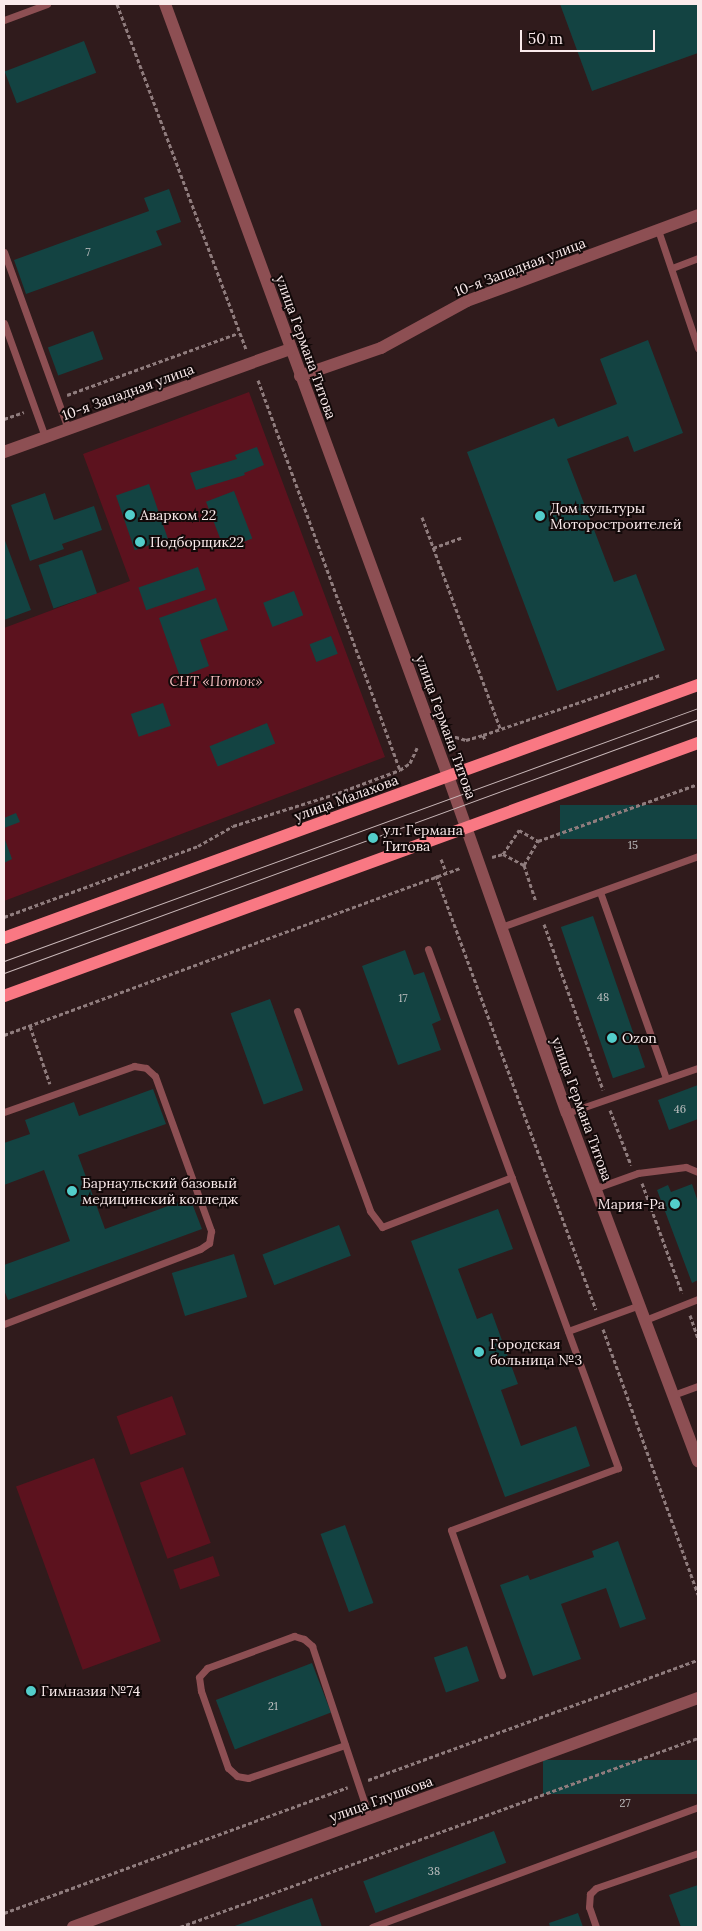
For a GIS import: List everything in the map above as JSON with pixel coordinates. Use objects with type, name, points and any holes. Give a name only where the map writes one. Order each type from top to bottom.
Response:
[{"type":"main road","name":"улица Малахова","points":[[4,938],[698,685]]},
{"type":"main road","points":[[4,996],[698,744]]},
{"type":"street","name":"улица Германа Титова","points":[[166,4],[290,350],[448,776],[567,1113],[698,1461]]},
{"type":"street","name":"10-я Западная улица","points":[[300,376],[381,348],[467,301],[698,215]]},
{"type":"street","name":"10-я Западная улица","points":[[4,452],[290,350]]},
{"type":"street","name":"улица Глушкова","points":[[73,1927],[698,1698]]},
{"type":"lane","points":[[4,20],[47,4]]},
{"type":"lane","points":[[658,230],[698,348]]},
{"type":"lane","points":[[4,252],[68,429]]},
{"type":"lane","points":[[672,268],[698,258]]},
{"type":"lane","points":[[4,323],[6,338],[45,437]]},
{"type":"lane","points":[[501,927],[698,856]]},
{"type":"lane","points":[[600,892],[666,1078]]},
{"type":"lane","points":[[428,949],[618,1468],[451,1530],[502,1676]]},
{"type":"lane","points":[[297,1011],[370,1212],[382,1227],[512,1177]]},
{"type":"lane","points":[[4,1112],[134,1066],[146,1068],[155,1076],[211,1231],[209,1243],[200,1249],[4,1324]]},
{"type":"lane","points":[[567,1113],[698,1068]]},
{"type":"lane","points":[[596,1188],[637,1174],[686,1167],[698,1172]]},
{"type":"lane","points":[[645,1320],[698,1299]]},
{"type":"lane","points":[[568,1331],[640,1305]]},
{"type":"lane","points":[[674,1395],[698,1386]]},
{"type":"lane","points":[[345,1745],[248,1778],[236,1776],[228,1768],[201,1691],[199,1677],[207,1668],[276,1642],[294,1636],[304,1639],[312,1646],[370,1819]]},
{"type":"lane","points":[[372,1927],[698,1807]]},
{"type":"lane","points":[[596,1927],[589,1908],[590,1894],[596,1888],[698,1853]]},
{"type":"path","points":[[117,4],[238,333],[247,352]]},
{"type":"path","points":[[57,398],[238,333]]},
{"type":"path","points":[[258,380],[400,770]]},
{"type":"path","points":[[4,419],[34,408]]},
{"type":"path","points":[[422,517],[500,728]]},
{"type":"path","points":[[433,548],[461,538]]},
{"type":"path","points":[[449,736],[466,740],[660,675]]},
{"type":"path","points":[[483,734],[485,740]]},
{"type":"path","points":[[4,917],[198,846],[233,826],[338,793],[400,770],[410,763],[416,748]]},
{"type":"path","points":[[524,864],[538,841],[698,784]]},
{"type":"path","points":[[492,858],[502,854],[519,830],[538,841]]},
{"type":"path","points":[[502,854],[524,864],[606,1099],[637,1174],[698,1338]]},
{"type":"path","points":[[441,859],[446,872]]},
{"type":"path","points":[[4,1035],[461,868]]},
{"type":"path","points":[[436,876],[698,1595]]},
{"type":"path","points":[[30,1026],[53,1095]]},
{"type":"path","points":[[180,1927],[698,1738]]},
{"type":"green space","name":"СНТ «Поток»","points":[[249,392],[385,757],[4,901],[4,628],[130,581],[83,454]]},
{"type":"green space","points":[[172,1396],[186,1435],[131,1455],[117,1416]]},
{"type":"green space","points":[[94,1458],[161,1641],[83,1670],[16,1486]]},
{"type":"green space","points":[[183,1467],[211,1543],[167,1559],[140,1483]]},
{"type":"green space","points":[[213,1556],[220,1576],[180,1590],[173,1570]]},
{"type":"building","points":[[560,4],[698,4],[698,53],[592,91]]},
{"type":"building","points":[[84,41],[96,73],[17,103],[5,71]]},
{"type":"building","points":[[169,189],[181,222],[156,231],[162,245],[26,294],[14,260],[149,211],[144,198]]},
{"type":"building","points":[[93,331],[103,359],[58,376],[48,347]]},
{"type":"building","name":"Дом культуры Моторостроителей","points":[[648,340],[683,433],[634,452],[628,436],[567,459],[614,582],[636,574],[665,650],[557,691],[467,452],[554,418],[558,427],[617,404],[600,359]]},
{"type":"building","points":[[257,447],[264,465],[244,473],[245,475],[196,490],[190,473],[237,459],[235,455]]},
{"type":"building","points":[[149,484],[168,539],[135,550],[116,495]]},
{"type":"building","points":[[234,491],[252,539],[224,549],[206,502]]},
{"type":"building","points":[[45,493],[54,520],[94,506],[102,530],[62,544],[64,549],[30,561],[11,505]]},
{"type":"building","points":[[4,538],[31,610],[4,620]]},
{"type":"building","points":[[82,550],[97,593],[53,608],[39,565]]},
{"type":"building","points":[[198,567],[206,590],[146,610],[138,588]]},
{"type":"building","points":[[294,591],[303,615],[273,627],[263,603]]},
{"type":"building","points":[[216,598],[228,630],[200,640],[209,666],[180,677],[159,618]]},
{"type":"building","points":[[331,636],[338,654],[316,662],[310,644]]},
{"type":"building","points":[[163,703],[171,726],[139,737],[131,714]]},
{"type":"building","points":[[267,723],[275,743],[218,767],[210,746]]},
{"type":"building","points":[[560,805],[698,805],[698,839],[560,839]]},
{"type":"building","points":[[16,813],[20,822],[4,828],[4,818]]},
{"type":"building","points":[[4,837],[12,859],[4,863]]},
{"type":"building","points":[[593,916],[645,1067],[613,1078],[561,927]]},
{"type":"building","points":[[405,950],[414,975],[424,972],[441,1020],[432,1024],[441,1050],[398,1065],[362,966]]},
{"type":"building","points":[[270,999],[303,1090],[264,1105],[231,1013]]},
{"type":"building","points":[[698,1085],[698,1119],[669,1130],[658,1100]]},
{"type":"building","name":"Барнаульский базовый медицинский колледж","points":[[153,1089],[166,1124],[78,1155],[105,1229],[190,1198],[202,1229],[8,1300],[4,1290],[4,1265],[70,1241],[44,1170],[4,1185],[4,1143],[30,1134],[25,1120],[74,1102],[79,1116]]},
{"type":"building","points":[[692,1184],[698,1202],[698,1280],[692,1283],[657,1190],[668,1185],[671,1192]]},
{"type":"building","name":"Городская больница №3","points":[[498,1209],[513,1249],[458,1269],[477,1319],[492,1313],[518,1384],[501,1390],[521,1446],[576,1426],[590,1466],[505,1497],[411,1241]]},
{"type":"building","points":[[339,1225],[351,1256],[274,1285],[262,1254]]},
{"type":"building","points":[[234,1254],[247,1297],[185,1316],[172,1273]]},
{"type":"building","points":[[345,1525],[373,1603],[349,1612],[321,1534]]},
{"type":"building","points":[[618,1541],[646,1619],[620,1628],[606,1588],[561,1604],[581,1659],[533,1676],[500,1585],[528,1575],[530,1580],[594,1557],[592,1551]]},
{"type":"building","points":[[467,1646],[479,1681],[446,1692],[434,1657]]},
{"type":"building","points":[[312,1663],[331,1712],[235,1749],[216,1700]]},
{"type":"building","points":[[543,1760],[698,1760],[698,1794],[543,1794]]},
{"type":"building","points":[[494,1831],[506,1863],[375,1913],[363,1881]]},
{"type":"building","points":[[698,1885],[698,1927],[681,1927],[669,1895]]},
{"type":"building","points":[[312,1898],[322,1927],[232,1927]]},
{"type":"building","points":[[578,1913],[583,1927],[550,1927],[549,1923]]},
{"type":"tram line","points":[[4,961],[698,708]]},
{"type":"tram line","points":[[4,973],[698,719]]},
{"type":"place","name":"Аварком 22","points":[[130,515]]},
{"type":"place","name":"Дом культуры Моторостроителей","points":[[540,516]]},
{"type":"place","name":"Подборщик22","points":[[140,542]]},
{"type":"place","name":"ул. Германа Титова","points":[[373,838]]},
{"type":"place","name":"Ozon","points":[[612,1038]]},
{"type":"place","name":"Барнаульский базовый медицинский колледж","points":[[72,1191]]},
{"type":"place","name":"Мария-Ра","points":[[675,1204]]},
{"type":"place","name":"Городская больница №3","points":[[479,1352]]},
{"type":"place","name":"Гимназия №74","points":[[31,1691]]}]
